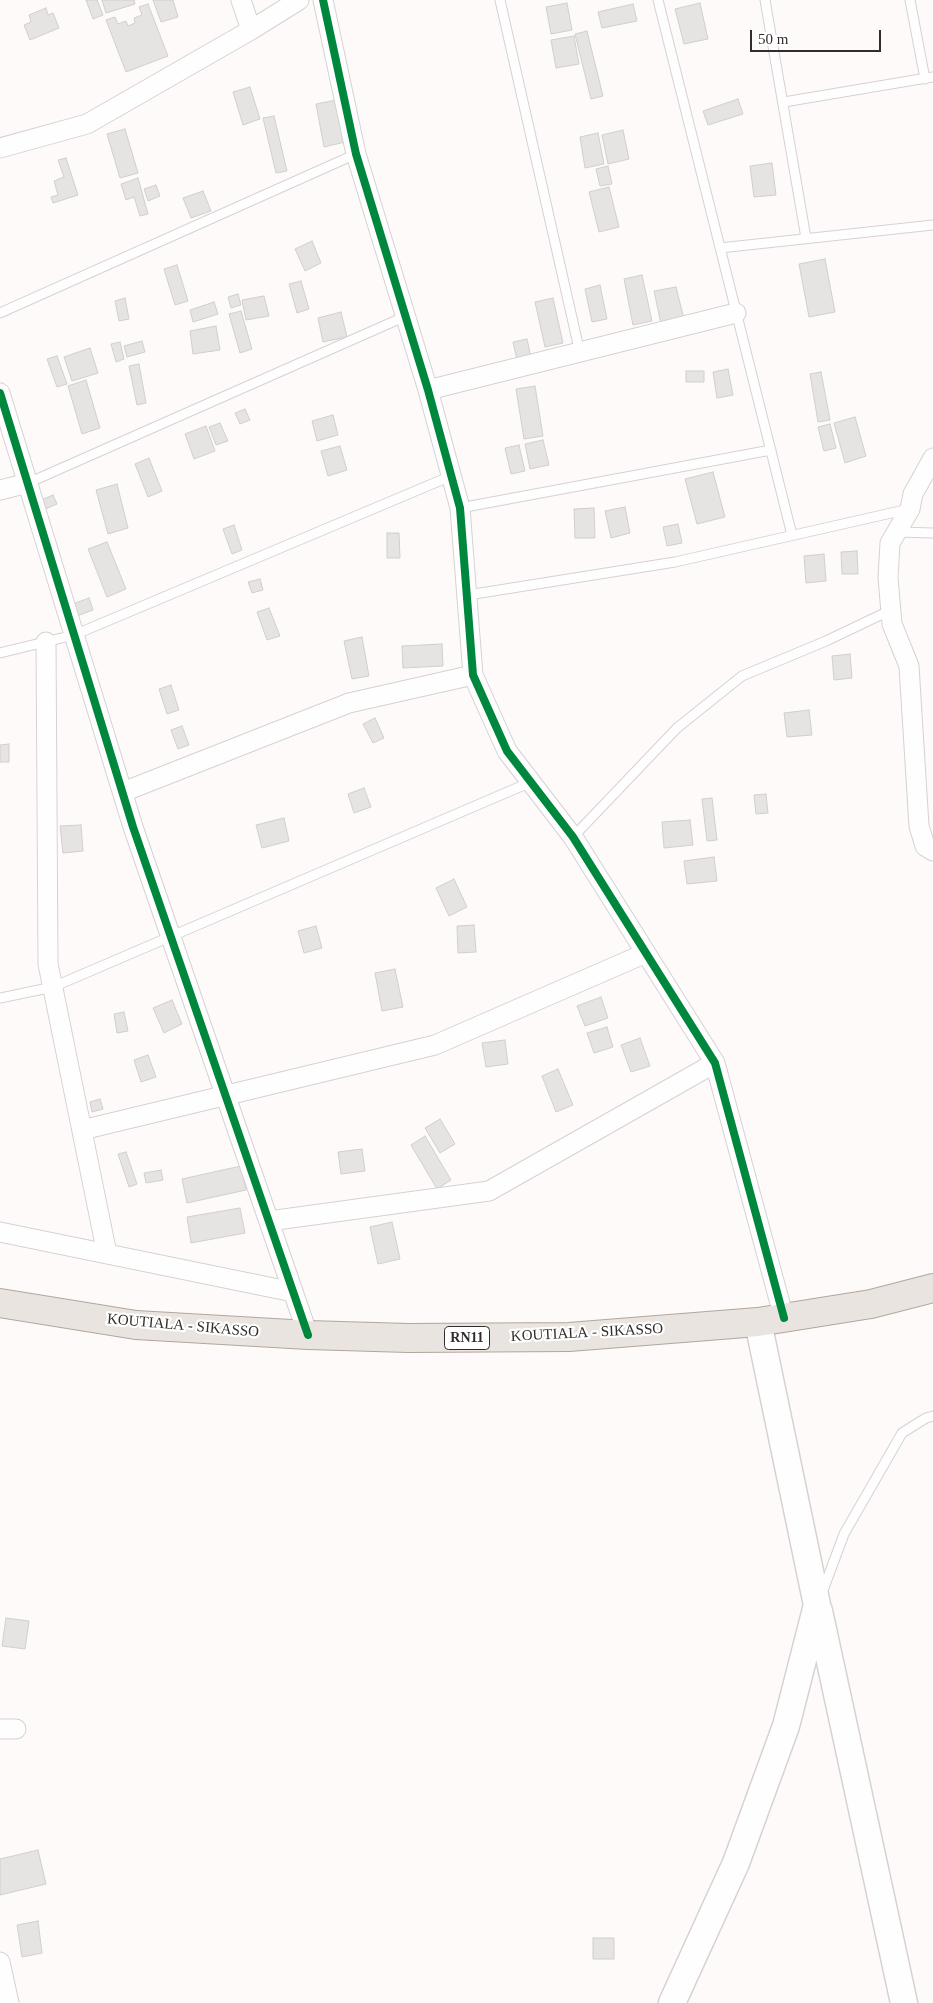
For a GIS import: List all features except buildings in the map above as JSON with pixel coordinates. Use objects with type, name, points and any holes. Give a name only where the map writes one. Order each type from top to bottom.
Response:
[{"type":"main road","name":"KOUTIALA - SIKASSO","points":[[0,1303],[136,1325],[308,1335],[408,1338],[569,1337],[771,1320],[871,1304],[933,1288]]},
{"type":"street","points":[[241,0],[251,30]]},
{"type":"street","points":[[0,148],[87,124],[251,30],[299,0]]},
{"type":"street","points":[[323,0],[356,154],[428,390],[460,508],[473,675],[507,751],[574,837],[715,1063],[771,1320],[817,1605],[904,2003]]},
{"type":"street","points":[[428,390],[736,313]]},
{"type":"street","points":[[0,393],[123,792],[170,935],[308,1335]]},
{"type":"street","points":[[933,458],[913,494],[910,509],[890,543],[888,578],[892,624],[909,666],[919,826],[925,846],[933,851]]},
{"type":"street","points":[[0,490],[28,483]]},
{"type":"street","points":[[46,642],[48,964],[107,1254]]},
{"type":"street","points":[[123,792],[349,703],[473,675]]},
{"type":"street","points":[[82,1130],[435,1045],[646,953]]},
{"type":"street","points":[[269,1221],[490,1191],[715,1063]]},
{"type":"street","points":[[0,1232],[293,1292]]},
{"type":"street","points":[[672,2003],[736,1863],[786,1726],[817,1605]]},
{"type":"street","points":[[0,1962],[9,2003]]},
{"type":"lane","points":[[500,0],[580,352]]},
{"type":"lane","points":[[658,0],[792,535]]},
{"type":"lane","points":[[765,0],[806,238]]},
{"type":"lane","points":[[784,102],[929,78],[910,0]]},
{"type":"lane","points":[[0,313],[356,154]]},
{"type":"lane","points":[[720,248],[933,225]]},
{"type":"lane","points":[[28,483],[406,316]]},
{"type":"lane","points":[[460,508],[771,450]]},
{"type":"lane","points":[[0,653],[74,635],[451,476]]},
{"type":"lane","points":[[468,595],[675,562],[910,509]]},
{"type":"lane","points":[[896,532],[933,533]]},
{"type":"lane","points":[[574,837],[677,728],[742,676],[826,641],[891,610]]},
{"type":"lane","points":[[0,998],[53,987],[170,935],[531,782]]},
{"type":"lane","points":[[817,1605],[844,1534],[902,1433],[926,1418],[933,1416]]},
{"type":"cycle path","points":[[323,0],[356,154],[428,390],[460,508],[473,675],[507,751],[573,837],[715,1063],[784,1318]]},
{"type":"cycle path","points":[[0,393],[133,827],[308,1335]]}]
